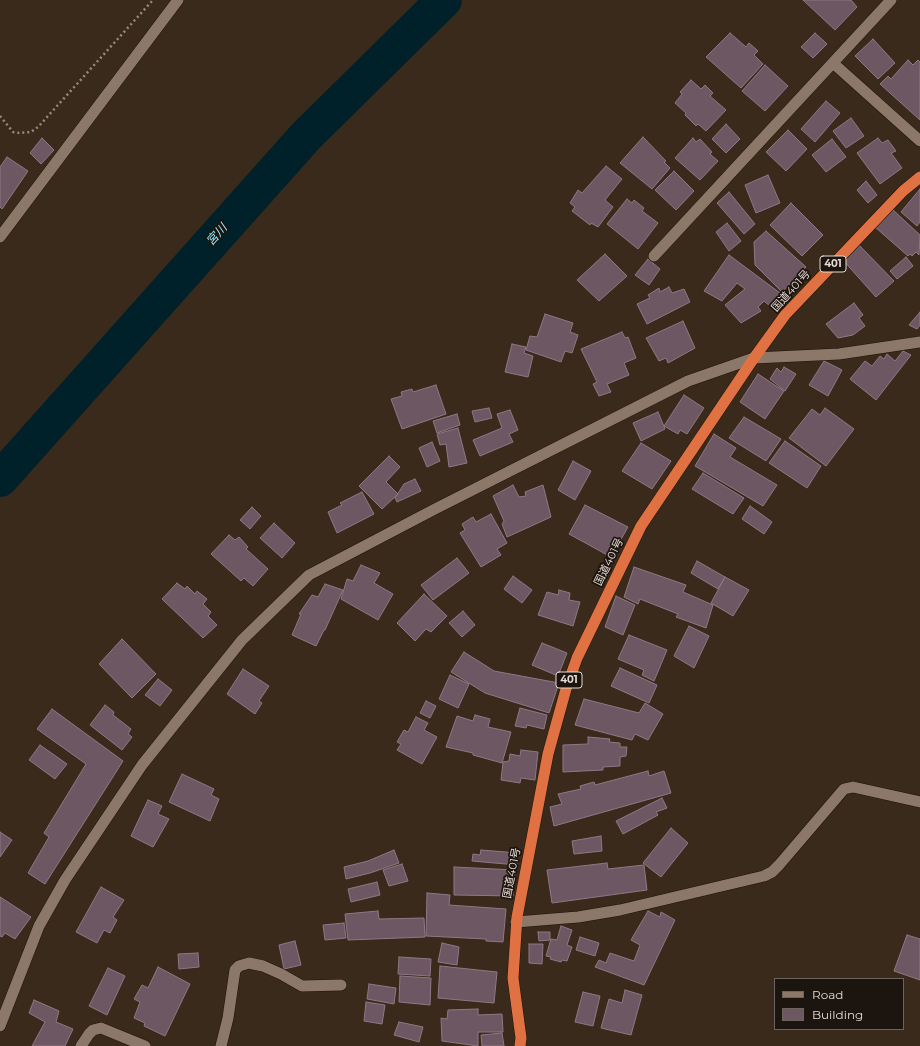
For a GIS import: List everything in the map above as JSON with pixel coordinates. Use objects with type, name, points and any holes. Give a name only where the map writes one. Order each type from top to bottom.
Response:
[{"type":"highway","name":"国道401号","points":[[520,1046],[521,1038],[512,978],[516,922],[548,754],[566,689],[577,658],[641,526],[754,358],[785,315],[903,191],[920,176]]},
{"type":"street","points":[[0,236],[178,0]]},
{"type":"street","points":[[654,256],[891,0]]},
{"type":"street","points":[[833,63],[920,141]]},
{"type":"street","points":[[0,1026],[39,926],[65,880],[142,764],[242,640],[309,575],[435,509],[688,381],[754,358],[839,354],[920,342]]},
{"type":"street","points":[[516,922],[578,917],[620,910],[764,876],[772,872],[779,865],[844,789],[853,787],[920,802]]},
{"type":"street","points":[[221,1046],[228,1018],[235,970],[239,966],[250,963],[263,966],[302,986],[341,985]]},
{"type":"street","points":[[81,1046],[88,1034],[101,1028],[145,1046]]},
{"type":"path","points":[[0,116],[13,132],[31,132],[38,127],[153,0]]},
{"type":"building","points":[[803,0],[851,0],[857,7],[835,30]]},
{"type":"building","points":[[730,33],[746,47],[749,43],[758,51],[754,55],[763,64],[741,88],[706,57]]},
{"type":"building","points":[[815,33],[827,44],[813,58],[801,47]]},
{"type":"building","points":[[873,39],[895,63],[878,79],[855,56]]},
{"type":"building","points":[[908,60],[913,65],[918,60],[920,62],[920,120],[880,84],[888,76],[891,79]]},
{"type":"building","points":[[765,65],[788,86],[765,111],[742,91]]},
{"type":"building","points":[[691,80],[701,89],[705,85],[713,93],[710,96],[726,110],[706,131],[698,124],[696,126],[685,115],[686,113],[675,103],[682,94],[680,92]]},
{"type":"building","points":[[826,101],[840,113],[815,142],[801,129]]},
{"type":"building","points":[[851,118],[864,136],[846,148],[833,131]]},
{"type":"building","points":[[726,124],[740,139],[726,153],[712,139]]},
{"type":"building","points":[[788,130],[807,149],[786,171],[766,152]]},
{"type":"building","points":[[643,137],[666,161],[664,162],[670,168],[652,189],[620,163]]},
{"type":"building","points":[[42,138],[54,150],[41,164],[30,153]]},
{"type":"building","points":[[693,138],[696,142],[700,139],[712,152],[710,154],[718,161],[700,180],[675,158]]},
{"type":"building","points":[[878,138],[882,143],[888,140],[896,151],[891,153],[902,168],[880,184],[857,153]]},
{"type":"building","points":[[832,139],[846,157],[826,172],[812,155]]},
{"type":"building","points":[[7,157],[28,171],[2,209],[0,207],[0,167]]},
{"type":"building","points":[[606,166],[622,179],[605,200],[613,207],[598,227],[591,223],[590,225],[572,211],[575,207],[570,203],[578,190],[582,193]]},
{"type":"building","points":[[674,171],[694,191],[676,210],[655,190]]},
{"type":"building","points":[[768,175],[780,203],[756,213],[745,185]]},
{"type":"building","points":[[866,181],[877,195],[868,203],[857,190]]},
{"type":"building","points":[[920,189],[920,222],[917,226],[901,212]]},
{"type":"building","points":[[729,192],[755,224],[744,234],[717,203]]},
{"type":"building","points":[[627,199],[632,203],[634,200],[644,208],[642,211],[658,223],[638,249],[607,224]]},
{"type":"building","points":[[791,203],[823,235],[802,256],[770,225]]},
{"type":"building","points":[[892,209],[920,235],[919,255],[916,252],[912,256],[910,254],[908,256],[875,227]]},
{"type":"building","points":[[727,223],[741,241],[729,251],[716,232]]},
{"type":"building","points":[[766,231],[806,267],[782,292],[755,265],[754,242]]},
{"type":"building","points":[[858,244],[894,281],[876,297],[842,259]]},
{"type":"building","points":[[605,254],[627,276],[599,301],[577,280]]},
{"type":"building","points":[[729,255],[780,293],[770,306],[764,301],[758,307],[761,311],[741,323],[725,305],[745,289],[737,283],[722,301],[704,291]]},
{"type":"building","points":[[906,257],[913,266],[897,279],[890,271]]},
{"type":"building","points":[[648,259],[660,269],[649,285],[635,275]]},
{"type":"building","points":[[669,287],[672,293],[684,289],[690,302],[647,324],[637,304],[650,298],[648,295],[659,288],[660,292]]},
{"type":"building","points":[[854,303],[863,315],[859,318],[865,326],[853,335],[838,338],[826,324]]},
{"type":"building","points":[[920,312],[920,325],[917,329],[909,325]]},
{"type":"building","points":[[545,314],[573,323],[570,332],[578,335],[572,353],[565,351],[561,362],[526,350],[530,336],[537,337]]},
{"type":"building","points":[[683,321],[695,348],[668,363],[666,358],[659,361],[646,338]]},
{"type":"building","points":[[622,332],[625,338],[628,337],[636,358],[624,363],[629,375],[607,384],[611,392],[599,396],[593,384],[597,382],[581,349]]},
{"type":"building","points":[[512,344],[526,347],[524,353],[533,356],[528,377],[505,372]]},
{"type":"building","points":[[903,351],[911,355],[876,400],[850,379],[865,361],[872,366],[880,356],[884,359],[887,354],[895,361]]},
{"type":"building","points":[[824,361],[842,370],[828,396],[809,385]]},
{"type":"building","points":[[784,367],[796,374],[785,391],[770,379],[777,368],[781,372]]},
{"type":"building","points":[[758,374],[784,391],[765,419],[740,402]]},
{"type":"building","points":[[436,385],[446,414],[402,429],[391,399],[402,396],[401,392],[412,389],[413,392]]},
{"type":"building","points":[[684,395],[704,408],[687,434],[680,430],[678,434],[664,426]]},
{"type":"building","points":[[489,408],[492,418],[475,422],[472,411]]},
{"type":"building","points":[[825,408],[854,429],[826,466],[789,438],[812,409],[820,415]]},
{"type":"building","points":[[510,410],[518,430],[509,434],[513,442],[480,456],[473,440],[502,428],[497,414]]},
{"type":"building","points":[[658,412],[665,429],[641,441],[633,423]]},
{"type":"building","points":[[457,414],[460,425],[437,433],[433,421]]},
{"type":"building","points":[[744,417],[781,439],[766,461],[729,438]]},
{"type":"building","points":[[458,428],[467,463],[449,467],[446,444],[440,445],[437,434]]},
{"type":"building","points":[[714,434],[736,448],[730,457],[777,485],[763,506],[695,466]]},
{"type":"building","points":[[785,441],[821,466],[807,488],[769,463]]},
{"type":"building","points":[[432,442],[440,461],[427,467],[419,448]]},
{"type":"building","points":[[641,443],[671,461],[652,489],[622,471]]},
{"type":"building","points":[[389,456],[400,467],[386,482],[398,494],[382,509],[359,486]]},
{"type":"building","points":[[573,461],[591,471],[575,500],[558,490]]},
{"type":"building","points":[[703,473],[744,498],[733,514],[692,489]]},
{"type":"building","points":[[415,479],[421,491],[397,502],[395,498],[404,484]]},
{"type":"building","points":[[513,485],[519,497],[526,496],[525,492],[543,485],[551,517],[507,537],[502,524],[504,521],[493,496]]},
{"type":"building","points":[[362,492],[374,514],[337,533],[328,512],[342,505],[340,503]]},
{"type":"building","points":[[585,505],[628,527],[611,557],[569,534]]},
{"type":"building","points":[[750,506],[772,522],[764,534],[742,519]]},
{"type":"building","points":[[252,507],[261,516],[250,529],[240,520]]},
{"type":"building","points":[[491,514],[507,543],[497,549],[501,555],[481,567],[460,533],[465,530],[462,524],[473,517],[476,522]]},
{"type":"building","points":[[274,523],[295,543],[282,558],[260,538]]},
{"type":"building","points":[[229,535],[235,540],[239,537],[248,547],[246,549],[268,569],[253,586],[244,578],[241,581],[211,554]]},
{"type":"building","points":[[457,558],[469,573],[433,600],[421,585]]},
{"type":"building","points":[[697,561],[725,577],[718,589],[691,573]]},
{"type":"building","points":[[361,565],[380,573],[374,583],[393,594],[378,620],[341,599],[347,579],[353,581]]},
{"type":"building","points":[[634,567],[686,585],[683,592],[713,605],[706,628],[676,617],[678,614],[640,599],[638,604],[624,597]]},
{"type":"building","points":[[513,576],[532,590],[522,603],[504,589]]},
{"type":"building","points":[[725,577],[749,590],[733,616],[711,603]]},
{"type":"building","points":[[177,583],[185,589],[187,586],[195,594],[197,591],[207,599],[203,604],[211,612],[208,616],[217,625],[203,638],[162,599]]},
{"type":"building","points":[[325,584],[343,590],[316,646],[292,635],[301,614],[299,614],[312,595],[318,597]]},
{"type":"building","points":[[559,590],[570,593],[569,600],[580,602],[573,626],[538,615],[547,592],[558,595]]},
{"type":"building","points":[[424,594],[447,616],[431,632],[426,629],[415,641],[397,623]]},
{"type":"building","points":[[616,596],[635,605],[623,635],[605,627]]},
{"type":"building","points":[[463,611],[475,625],[462,637],[449,623]]},
{"type":"building","points":[[689,626],[709,636],[694,668],[674,656]]},
{"type":"building","points":[[629,635],[667,650],[654,681],[642,675],[644,670],[618,659]]},
{"type":"building","points":[[122,639],[156,674],[132,698],[99,664]]},
{"type":"building","points":[[542,643],[567,653],[558,676],[532,665]]},
{"type":"building","points":[[464,652],[494,671],[559,683],[549,713],[485,693],[451,672]]},
{"type":"building","points":[[620,668],[657,685],[649,703],[611,686]]},
{"type":"building","points":[[243,669],[269,686],[259,701],[262,703],[255,714],[227,694]]},
{"type":"building","points":[[450,675],[469,684],[458,708],[439,699]]},
{"type":"building","points":[[158,679],[172,690],[160,706],[145,695]]},
{"type":"building","points":[[584,699],[639,713],[645,703],[663,714],[648,740],[635,734],[632,740],[575,725]]},
{"type":"building","points":[[426,701],[436,706],[430,718],[420,713]]},
{"type":"building","points":[[105,705],[114,712],[113,715],[131,729],[128,734],[132,737],[122,750],[90,725]]},
{"type":"building","points":[[520,708],[547,715],[544,729],[527,725],[526,728],[515,726]]},
{"type":"building","points":[[52,709],[123,761],[45,884],[28,873],[49,837],[44,833],[86,764],[37,729]]},
{"type":"building","points":[[475,715],[490,719],[488,727],[511,732],[502,763],[473,755],[473,753],[446,747],[457,716],[473,721]]},
{"type":"building","points":[[416,717],[428,723],[424,730],[437,737],[422,764],[397,750],[401,744],[397,742],[404,730],[408,732]]},
{"type":"building","points":[[588,737],[610,739],[609,742],[620,743],[620,747],[627,747],[626,756],[620,757],[620,766],[603,767],[603,770],[563,772],[563,745],[588,744]]},
{"type":"building","points":[[40,745],[67,764],[55,779],[29,760]]},
{"type":"building","points":[[521,750],[538,752],[535,780],[521,778],[520,783],[501,780],[503,762],[509,761],[510,754],[520,756]]},
{"type":"building","points":[[648,771],[649,776],[664,771],[671,793],[554,826],[550,807],[562,804],[558,794],[581,789],[580,786],[594,782],[595,785]]},
{"type":"building","points":[[182,774],[214,789],[211,795],[219,799],[210,821],[169,802]]},
{"type":"building","points":[[662,798],[667,808],[656,812],[658,815],[623,834],[616,821]]},
{"type":"building","points":[[148,800],[162,806],[158,814],[169,819],[153,847],[131,836]]},
{"type":"building","points":[[671,828],[688,843],[661,877],[643,863]]},
{"type":"building","points":[[0,832],[12,840],[0,857]]},
{"type":"building","points":[[601,836],[602,851],[574,854],[572,841]]},
{"type":"building","points":[[394,850],[399,863],[346,879],[344,867],[368,861]]},
{"type":"building","points":[[481,850],[518,853],[517,865],[472,861],[473,854],[480,855]]},
{"type":"building","points":[[607,863],[608,869],[644,865],[647,890],[552,903],[547,870]]},
{"type":"building","points":[[402,864],[408,881],[389,886],[383,870]]},
{"type":"building","points":[[454,867],[515,870],[513,896],[454,895]]},
{"type":"building","points":[[377,882],[380,895],[351,902],[348,889]]},
{"type":"building","points":[[101,887],[124,900],[113,917],[117,920],[110,933],[104,930],[97,943],[76,932]]},
{"type":"building","points":[[427,893],[450,895],[449,905],[506,909],[503,942],[486,941],[486,939],[426,936]]},
{"type":"building","points":[[0,897],[31,917],[15,939],[5,933],[2,937],[0,936]]},
{"type":"building","points":[[378,911],[379,919],[424,918],[425,937],[348,940],[345,914]]},
{"type":"building","points":[[648,911],[660,917],[661,912],[675,920],[644,985],[595,967],[599,960],[606,963],[610,953],[634,961],[640,945],[631,940]]},
{"type":"building","points":[[344,923],[346,938],[325,940],[323,925]]},
{"type":"building","points":[[561,926],[572,930],[567,945],[572,947],[567,961],[562,960],[561,962],[550,959],[551,957],[546,956],[551,939],[557,940]]},
{"type":"building","points":[[538,932],[550,932],[550,940],[539,941]]},
{"type":"building","points":[[907,935],[920,939],[920,980],[894,971]]},
{"type":"building","points":[[580,937],[599,943],[595,956],[576,950]]},
{"type":"building","points":[[295,941],[301,965],[284,969],[279,945]]},
{"type":"building","points":[[442,943],[459,947],[457,965],[438,962]]},
{"type":"building","points":[[529,944],[543,944],[542,964],[529,963]]},
{"type":"building","points":[[198,953],[199,967],[179,969],[178,954]]},
{"type":"building","points":[[399,957],[431,959],[430,976],[398,974]]},
{"type":"building","points":[[440,966],[497,972],[494,1003],[438,998]]},
{"type":"building","points":[[158,967],[190,984],[165,1036],[144,1026],[145,1023],[134,1018],[140,1002],[134,999],[142,985],[148,988]]},
{"type":"building","points":[[108,968],[125,976],[107,1015],[89,1006]]},
{"type":"building","points":[[400,976],[431,978],[430,1005],[399,1002]]},
{"type":"building","points":[[369,984],[396,988],[394,1004],[367,999]]},
{"type":"building","points":[[625,990],[642,995],[631,1035],[601,1028],[609,999],[622,1003]]},
{"type":"building","points":[[583,992],[600,996],[593,1026],[575,1022]]},
{"type":"building","points":[[34,1000],[59,1011],[56,1022],[73,1029],[65,1046],[32,1046],[45,1022],[29,1013]]},
{"type":"building","points":[[366,1002],[385,1005],[382,1024],[364,1021]]},
{"type":"building","points":[[478,1009],[478,1015],[502,1014],[503,1032],[478,1032],[478,1046],[442,1041],[441,1018],[447,1019],[448,1010]]},
{"type":"building","points":[[399,1022],[423,1027],[419,1042],[394,1035]]},
{"type":"building","points":[[502,1033],[504,1046],[482,1046],[481,1035]]},
{"type":"waterway","name":"宮川","points":[[0,479],[306,136],[444,0]]}]
